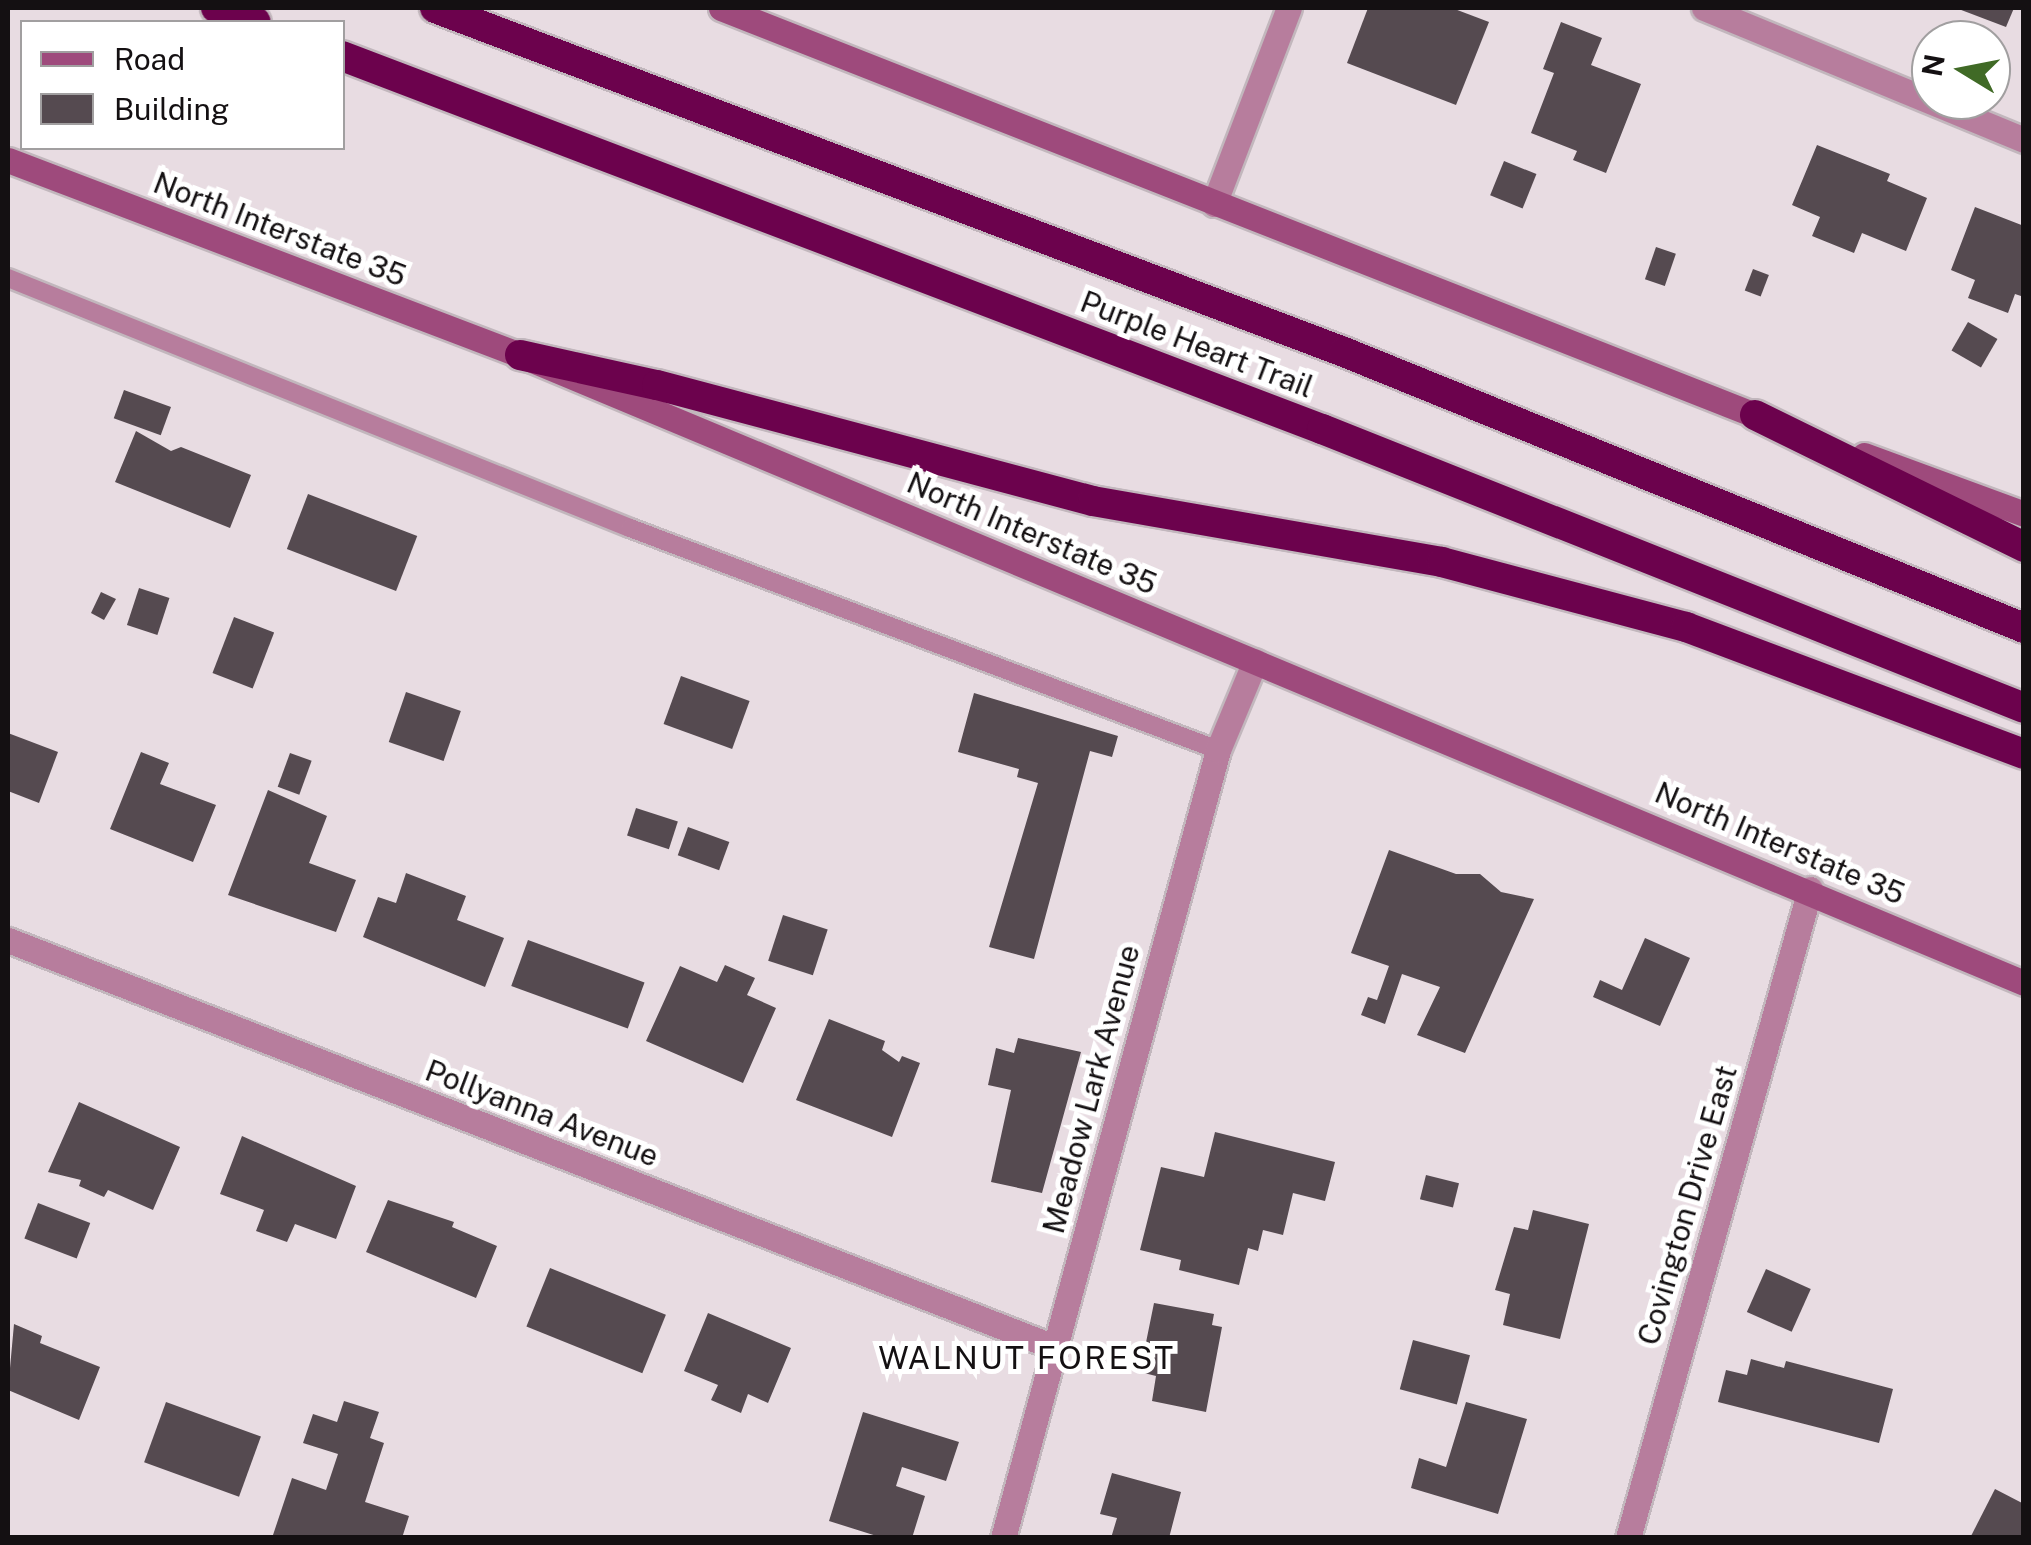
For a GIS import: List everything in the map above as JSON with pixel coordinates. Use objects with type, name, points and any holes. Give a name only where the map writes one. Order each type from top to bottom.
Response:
[{"type":"highway","points":[[216,8],[250,20]]},
{"type":"highway","name":"Purple Heart Trail","points":[[435,8],[1344,352],[2024,628]]},
{"type":"highway","name":"Purple Heart Trail","points":[[345,57],[1322,429],[2024,708]]},
{"type":"highway","points":[[520,355],[657,385],[1093,501],[1460,566],[1686,626],[2024,754]]},
{"type":"highway","points":[[1755,415],[2024,548]]},
{"type":"main road","points":[[721,8],[1755,415],[2024,514]]},
{"type":"main road","name":"North Interstate 35","points":[[8,160],[520,355],[1810,889],[2024,984]]},
{"type":"street","points":[[1214,204],[1289,8]]},
{"type":"street","points":[[1704,8],[2024,140]]},
{"type":"street","name":"Meadow Lark Avenue","points":[[1003,1538],[1218,750],[1256,661]]},
{"type":"street","name":"Covington Drive East","points":[[1629,1537],[1810,889]]},
{"type":"street","name":"Pollyanna Avenue","points":[[8,940],[1054,1347]]},
{"type":"lane","points":[[8,278],[630,528],[1218,750]]},
{"type":"building","points":[[1368,8],[1452,8],[1489,22],[1456,105],[1347,63]]},
{"type":"building","points":[[1956,8],[2014,8],[2009,20],[1988,20]]},
{"type":"building","points":[[1561,22],[1602,38],[1591,65],[1641,84],[1606,173],[1573,160],[1577,151],[1531,133],[1554,73],[1543,69]]},
{"type":"building","points":[[1817,145],[1890,174],[1887,181],[1927,198],[1906,251],[1862,233],[1854,253],[1812,236],[1820,217],[1792,205]]},
{"type":"building","points":[[1504,161],[1536,174],[1523,208],[1490,195]]},
{"type":"building","points":[[1975,207],[2024,226],[2024,297],[2015,294],[2008,313],[1968,298],[1975,280],[1951,270]]},
{"type":"building","points":[[1656,247],[1676,254],[1665,286],[1645,279]]},
{"type":"building","points":[[1753,269],[1769,275],[1761,297],[1745,290]]},
{"type":"building","points":[[1968,322],[1997,339],[1981,368],[1952,351]]},
{"type":"building","points":[[124,390],[171,407],[161,435],[114,418]]},
{"type":"building","points":[[136,431],[171,451],[181,447],[251,475],[230,528],[115,482]]},
{"type":"building","points":[[308,494],[417,536],[396,591],[287,549]]},
{"type":"building","points":[[139,588],[169,598],[157,635],[127,625]]},
{"type":"building","points":[[101,592],[116,599],[104,620],[91,613]]},
{"type":"building","points":[[234,617],[274,632],[253,688],[212,673]]},
{"type":"building","points":[[681,676],[750,701],[732,749],[664,724]]},
{"type":"building","points":[[406,692],[461,711],[444,761],[389,742]]},
{"type":"building","points":[[974,693],[1118,736],[1112,757],[1090,751],[1034,959],[989,947],[1038,783],[1017,777],[1019,769],[958,752]]},
{"type":"building","points":[[8,733],[58,752],[39,803],[8,791]]},
{"type":"building","points":[[141,752],[169,763],[160,784],[216,805],[193,862],[110,829]]},
{"type":"building","points":[[290,753],[312,761],[299,795],[278,787]]},
{"type":"building","points":[[268,790],[327,816],[309,863],[356,880],[336,932],[228,895]]},
{"type":"building","points":[[636,808],[678,822],[669,849],[627,836]]},
{"type":"building","points":[[688,827],[729,842],[719,870],[678,855]]},
{"type":"building","points":[[1389,850],[1456,874],[1480,874],[1501,892],[1534,899],[1465,1053],[1417,1035],[1440,987],[1402,974],[1385,1024],[1361,1015],[1368,997],[1377,1000],[1389,966],[1351,953]]},
{"type":"building","points":[[406,873],[466,896],[457,920],[504,938],[485,987],[363,937],[378,897],[396,903]]},
{"type":"building","points":[[783,915],[828,930],[813,975],[768,961]]},
{"type":"building","points":[[1645,938],[1690,958],[1660,1026],[1593,997],[1600,980],[1622,990]]},
{"type":"building","points":[[528,940],[645,982],[628,1028],[511,986]]},
{"type":"building","points":[[725,965],[755,978],[747,995],[776,1008],[743,1083],[646,1041],[680,966],[717,982]]},
{"type":"building","points":[[829,1019],[885,1041],[882,1050],[899,1062],[902,1056],[920,1063],[892,1137],[796,1100]]},
{"type":"building","points":[[1018,1038],[1081,1052],[1042,1193],[991,1182],[1011,1090],[988,1085],[996,1048],[1014,1053]]},
{"type":"building","points":[[79,1102],[180,1147],[153,1210],[108,1190],[104,1197],[79,1186],[81,1180],[48,1172]]},
{"type":"building","points":[[1215,1132],[1335,1162],[1325,1201],[1293,1193],[1283,1235],[1263,1230],[1258,1251],[1248,1248],[1239,1285],[1179,1270],[1181,1260],[1140,1250],[1161,1167],[1204,1177]]},
{"type":"building","points":[[242,1136],[356,1186],[336,1239],[295,1224],[287,1242],[256,1231],[264,1210],[220,1194]]},
{"type":"building","points":[[1426,1175],[1459,1183],[1453,1207],[1420,1199]]},
{"type":"building","points":[[388,1200],[454,1222],[452,1227],[497,1246],[476,1298],[366,1252]]},
{"type":"building","points":[[38,1203],[90,1223],[77,1259],[24,1238]]},
{"type":"building","points":[[1533,1210],[1589,1224],[1560,1339],[1503,1325],[1510,1294],[1495,1290],[1514,1227],[1528,1230]]},
{"type":"building","points":[[550,1268],[666,1315],[642,1373],[526,1326]]},
{"type":"building","points":[[1766,1269],[1811,1289],[1792,1332],[1747,1312]]},
{"type":"building","points":[[1154,1303],[1214,1314],[1212,1325],[1222,1327],[1206,1412],[1152,1401],[1156,1376],[1140,1372]]},
{"type":"building","points":[[708,1313],[791,1348],[768,1403],[748,1394],[741,1413],[711,1400],[718,1385],[684,1371]]},
{"type":"building","points":[[14,1324],[42,1336],[40,1343],[100,1367],[79,1420],[8,1390]]},
{"type":"building","points":[[1413,1340],[1470,1355],[1457,1405],[1400,1389]]},
{"type":"building","points":[[1751,1359],[1784,1368],[1786,1361],[1893,1389],[1879,1443],[1718,1402],[1726,1370],[1747,1375]]},
{"type":"building","points":[[344,1401],[379,1412],[370,1438],[384,1443],[365,1502],[409,1516],[402,1538],[272,1538],[292,1478],[326,1490],[338,1454],[303,1443],[313,1414],[337,1422]]},
{"type":"building","points":[[166,1402],[261,1437],[239,1497],[144,1462]]},
{"type":"building","points":[[1466,1402],[1527,1419],[1498,1514],[1411,1488],[1419,1458],[1446,1467]]},
{"type":"building","points":[[863,1412],[959,1442],[946,1481],[902,1467],[896,1486],[925,1496],[912,1538],[883,1538],[829,1521]]},
{"type":"building","points":[[1112,1473],[1181,1492],[1169,1538],[1111,1538],[1117,1518],[1100,1514]]},
{"type":"building","points":[[1995,1489],[2024,1504],[2024,1538],[1970,1538]]},
{"type":"district","name":"WALNUT FOREST","points":[[1027,1358]]}]
